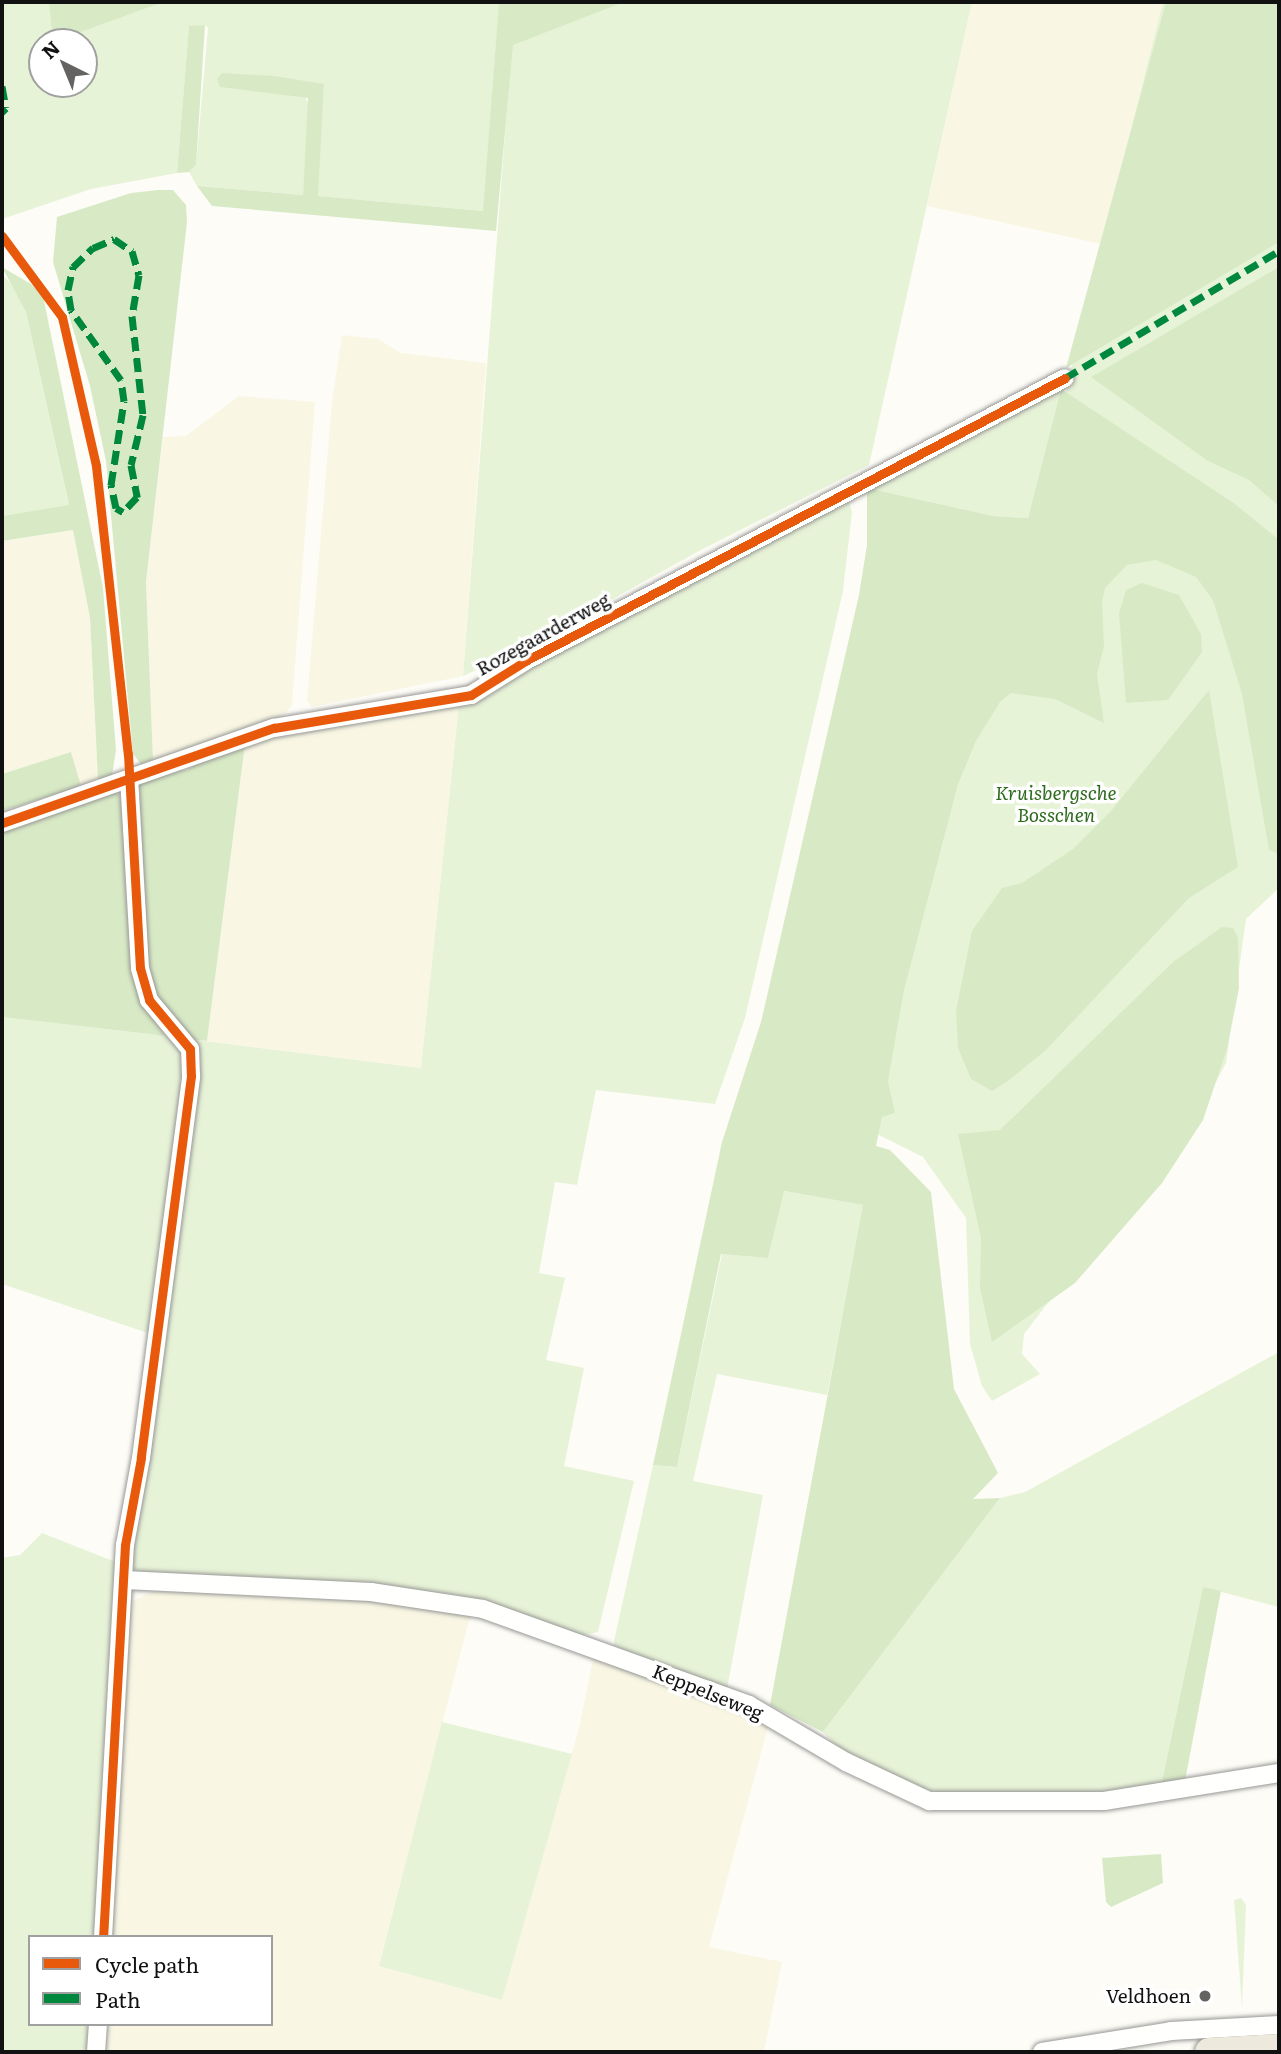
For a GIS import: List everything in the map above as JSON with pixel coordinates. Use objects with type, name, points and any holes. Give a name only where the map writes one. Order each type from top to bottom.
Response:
[{"type":"main road","points":[[1202,2041],[1279,2048]]},
{"type":"street","name":"Rozegaarderweg","points":[[2,823],[274,728],[471,695],[527,660],[1065,378]]},
{"type":"street","points":[[103,1935],[119,1608],[125,1580],[125,1545],[141,1458],[191,1076],[190,1049],[149,1000],[140,968],[129,780]]},
{"type":"street","name":"Keppelseweg","points":[[125,1580],[371,1592],[483,1609],[749,1705],[846,1762],[929,1801],[1104,1801],[1279,1773]]},
{"type":"street","points":[[1042,2052],[1202,2041],[1279,2025]]},
{"type":"street","points":[[96,2052],[98,2026]]},
{"type":"street","points":[[1196,2052],[1202,2041]]},
{"type":"shaded area","points":[[972,2],[1166,2],[1101,244],[927,206]]},
{"type":"shaded area","points":[[342,335],[378,339],[401,353],[486,363],[463,676],[312,707],[307,701],[332,402]]},
{"type":"shaded area","points":[[239,396],[315,402],[292,705],[282,717],[153,760],[146,582],[163,437],[186,436]]},
{"type":"shaded area","points":[[73,530],[90,618],[98,780],[81,786],[71,752],[2,774],[2,541]]},
{"type":"shaded area","points":[[460,694],[421,1068],[207,1041],[245,744]]},
{"type":"shaded area","points":[[197,1590],[381,1598],[471,1613],[379,1966],[502,2000],[579,1728],[594,1655],[769,1723],[709,1947],[782,1962],[764,2052],[107,2052],[108,2026],[273,2026],[273,1935],[111,1935],[131,1602],[151,1592]]},
{"type":"green space","points":[[2,2],[499,2],[499,14],[503,2],[972,2],[869,465],[699,551],[517,652],[463,676],[512,45],[529,38],[497,30],[484,211],[317,196],[324,84],[304,95],[309,105],[303,195],[197,186],[189,172],[196,165],[208,28],[205,25],[189,27],[177,173],[91,189],[2,219]]},
{"type":"green space","points":[[49,2],[163,2],[92,28],[52,28]]},
{"type":"green space","points":[[499,2],[624,2],[513,45],[496,231],[212,206],[197,186],[303,195],[308,98],[220,87],[217,79],[222,73],[274,76],[324,84],[318,196],[483,211]]},
{"type":"green space","name":"Kruisbergsche Bosschen","points":[[1163,2],[1279,2],[1279,888],[1246,919],[1226,1063],[1162,1183],[1068,1277],[1024,1334],[1022,1354],[1040,1374],[992,1401],[982,1386],[970,1344],[966,1218],[923,1157],[879,1135],[775,1107],[1037,527],[1071,370]]},
{"type":"green space","points":[[1166,2],[1279,2],[1279,242],[1066,368]]},
{"type":"green space","points":[[205,25],[196,165],[189,172],[177,173],[189,26]]},
{"type":"green space","points":[[173,190],[186,205],[187,222],[146,582],[153,760],[141,764],[133,754],[106,461],[90,386],[53,262],[57,217],[131,193]]},
{"type":"green space","points":[[2,267],[31,284],[43,296],[103,588],[116,750],[112,775],[98,780],[90,618],[73,530],[2,541],[2,516],[69,505],[26,312]]},
{"type":"green space","points":[[1279,267],[1279,506],[1249,480],[1208,461],[1091,377]]},
{"type":"green space","points":[[2,274],[16,289],[26,312],[69,506],[2,516]]},
{"type":"green space","points":[[1061,389],[1028,518],[994,516],[867,488]]},
{"type":"green space","points":[[1061,389],[1235,504],[1279,540],[1279,854],[1269,850],[1242,694],[1213,600],[1196,577],[1156,560],[1127,565],[1105,588],[1102,602],[1104,646],[1097,674],[1104,723],[1055,699],[1011,693],[1000,702],[976,741],[958,784],[904,990],[888,1081],[895,1113],[882,1117],[876,1146],[890,1150],[931,1192],[954,1389],[998,1473],[973,1499],[1000,1498],[823,1732],[770,1705],[863,1205],[784,1191],[768,1258],[721,1254],[677,1467],[653,1465],[722,1142],[761,1022],[859,595],[867,545],[867,488],[994,516],[1028,518]]},
{"type":"green space","points":[[848,497],[852,512],[843,591],[745,1018],[715,1104],[596,1090],[577,1185],[555,1182],[539,1273],[565,1278],[546,1360],[584,1368],[564,1466],[634,1481],[598,1632],[584,1635],[472,1600],[410,1588],[141,1574],[132,1567],[129,1547],[199,1075],[200,1053],[189,1039],[421,1068],[460,694]]},
{"type":"green space","points":[[1142,583],[1179,595],[1201,634],[1202,652],[1168,700],[1126,703],[1119,613],[1126,590]]},
{"type":"green space","points":[[1209,690],[1238,867],[1189,898],[1046,1050],[1008,1081],[992,1091],[971,1079],[958,1048],[956,1011],[972,931],[1002,888],[1022,883],[1073,849],[1111,811]]},
{"type":"green space","points":[[245,744],[207,1041],[189,1039],[155,994],[148,960],[139,784],[168,771],[187,770],[203,758]]},
{"type":"green space","points":[[71,752],[81,786],[2,811],[2,774]]},
{"type":"green space","points":[[114,792],[120,795],[123,815],[133,979],[143,1005],[166,1036],[2,1017],[2,825]]},
{"type":"green space","points":[[1222,927],[1233,928],[1238,938],[1239,988],[1227,1049],[1203,1120],[1162,1183],[1075,1283],[992,1342],[980,1288],[981,1238],[958,1134],[1000,1130],[1173,962]]},
{"type":"green space","points":[[2,1017],[166,1036],[185,1053],[151,1334],[2,1284]]},
{"type":"green space","points":[[783,1191],[864,1205],[827,1395],[717,1374],[693,1481],[763,1495],[727,1689],[615,1646],[614,1641],[653,1465],[677,1467],[722,1254],[768,1258]]},
{"type":"green space","points":[[1279,1352],[1279,1607],[1203,1587],[1161,1786],[1059,1800],[967,1798],[914,1787],[848,1757],[823,1732],[1000,1498],[1025,1492]]},
{"type":"green space","points":[[42,1533],[118,1563],[112,1603],[94,1935],[28,1935],[28,2026],[88,2026],[87,2052],[2,2052],[2,1558],[20,1555]]},
{"type":"green space","points":[[1203,1587],[1221,1591],[1185,1781],[1161,1786]]},
{"type":"green space","points":[[442,1722],[572,1754],[502,2000],[379,1966]]},
{"type":"green space","points":[[1161,1854],[1163,1883],[1111,1907],[1106,1902],[1102,1858]]},
{"type":"green space","points":[[1241,1898],[1246,1905],[1242,2007],[1234,1900]]},
{"type":"marked path","points":[[2,86],[6,108],[2,112]]},
{"type":"marked path","points":[[114,239],[132,251],[139,275],[132,316],[143,415],[131,465],[137,497],[123,512],[116,508],[111,485],[124,401],[121,380],[71,310],[68,290],[73,267],[93,248],[114,239]]},
{"type":"marked path","points":[[1065,378],[1279,251]]},
{"type":"cycle path","points":[[2,236],[62,317],[96,466],[128,754],[140,968],[149,1000],[190,1049],[191,1076],[141,1458],[125,1545],[103,1935]]},
{"type":"cycle path","points":[[2,823],[274,728],[471,695],[527,660],[1065,378]]},
{"type":"place","name":"Veldhoen","points":[[1205,1996]]}]
